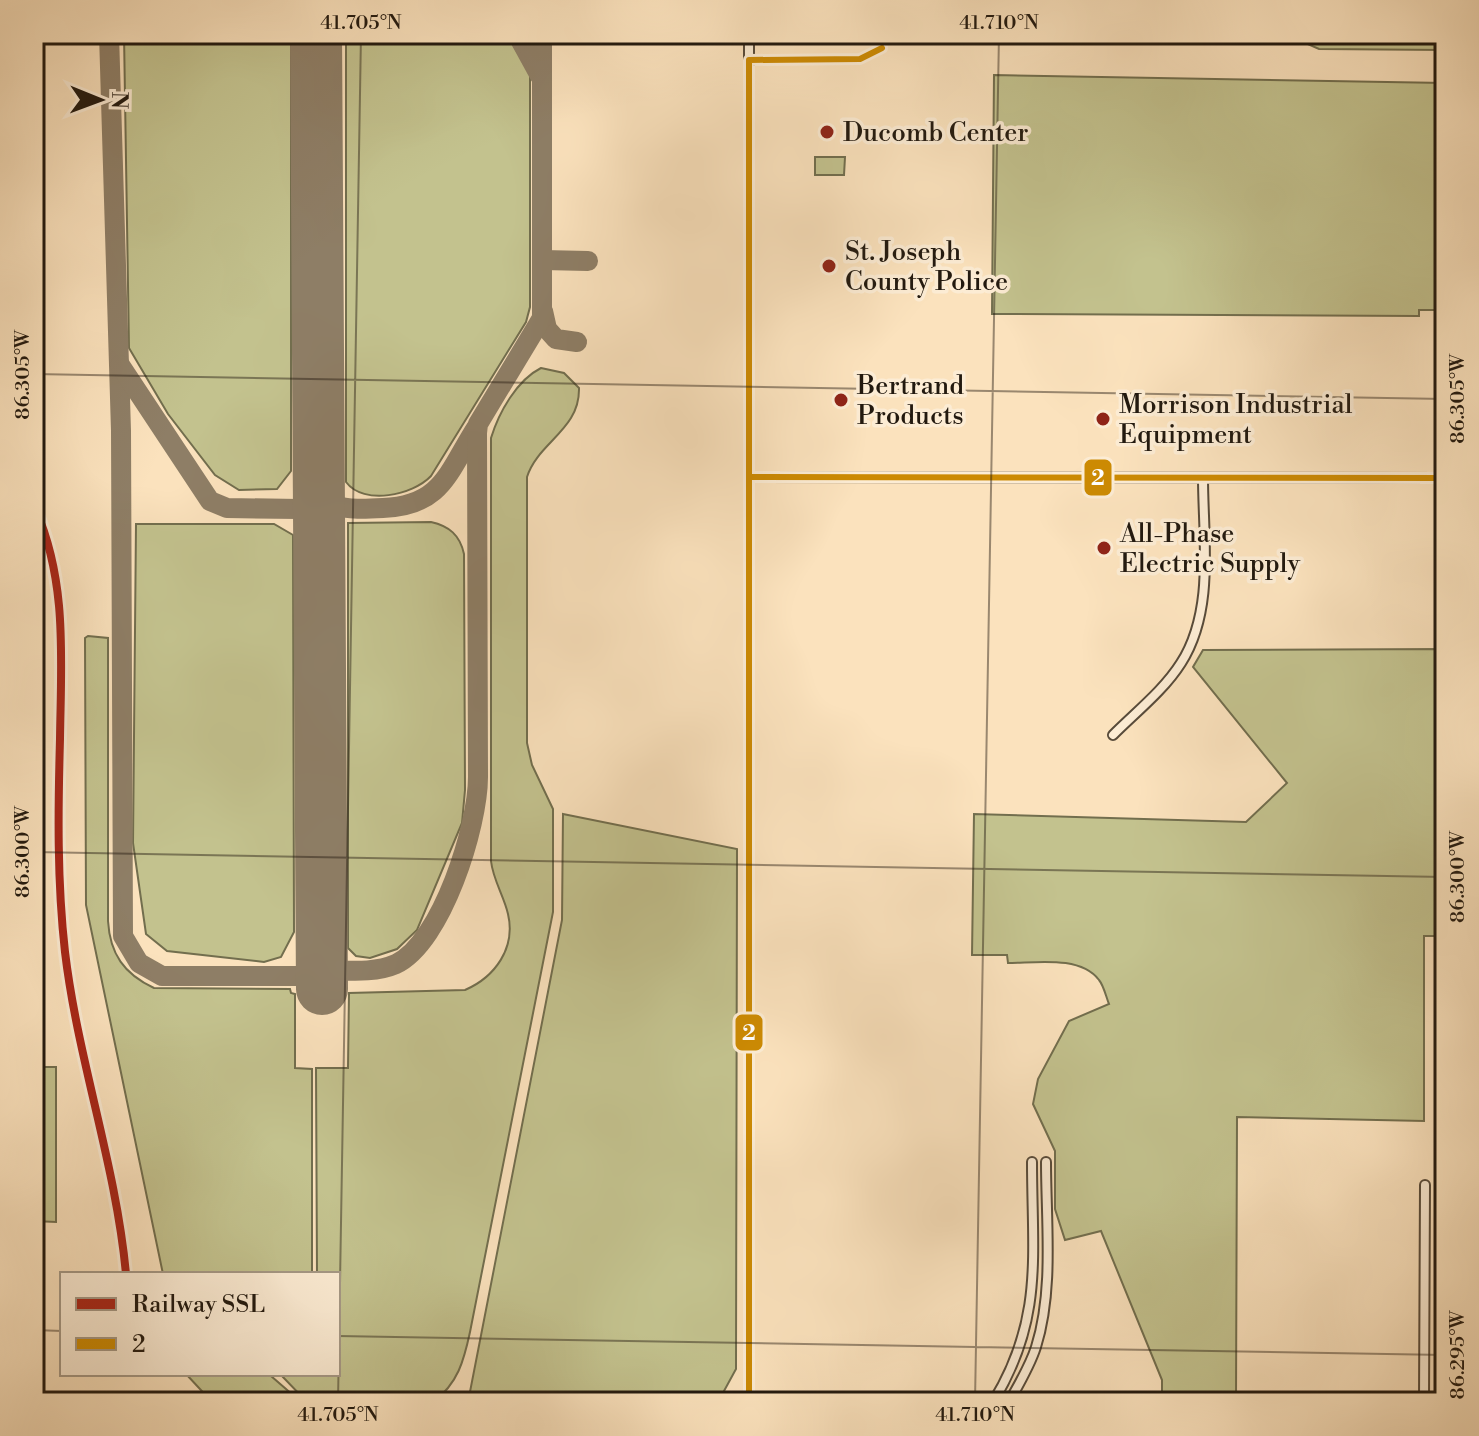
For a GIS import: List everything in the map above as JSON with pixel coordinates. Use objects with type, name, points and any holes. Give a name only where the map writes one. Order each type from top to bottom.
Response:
[{"type":"street","points":[[749,34],[749,1402]]},
{"type":"street","points":[[751,477],[1445,478]]},
{"type":"street","points":[[1113,735],[1169,679],[1196,634],[1203,590],[1203,478]]},
{"type":"street","points":[[993,1402],[1017,1359],[1030,1313],[1032,1162]]},
{"type":"street","points":[[1009,1402],[1030,1364],[1041,1327],[1045,1287],[1046,1162]]},
{"type":"street","points":[[1424,1402],[1425,1185]]},
{"type":"shaded area","points":[[124,34],[291,34],[291,471],[277,489],[239,490],[215,475],[168,414],[129,348]]},
{"type":"shaded area","points":[[346,34],[507,34],[530,74],[530,307],[526,322],[431,476],[401,493],[376,496],[364,494],[346,482]]},
{"type":"shaded area","points":[[1297,34],[1445,34],[1445,50],[1319,49],[1303,42]]},
{"type":"shaded area","points":[[994,75],[1445,83],[1445,310],[1419,310],[1419,316],[992,314]]},
{"type":"shaded area","points":[[815,157],[845,157],[844,175],[815,175]]},
{"type":"shaded area","points":[[541,368],[564,373],[579,388],[573,415],[540,454],[527,477],[527,743],[532,765],[553,809],[553,912],[468,1342],[454,1379],[433,1402],[307,1402],[282,1376],[340,1376],[340,1272],[317,1272],[316,1068],[348,1068],[349,993],[465,990],[494,969],[506,950],[509,938],[508,914],[491,861],[491,438],[510,398],[532,373]]},
{"type":"shaded area","points":[[431,522],[453,532],[464,554],[465,790],[462,823],[417,930],[397,949],[370,958],[356,956],[348,948],[348,523]]},
{"type":"shaded area","points":[[136,524],[274,524],[293,535],[294,932],[281,957],[264,962],[167,951],[146,934],[133,843]]},
{"type":"shaded area","points":[[85,638],[108,638],[108,921],[109,933],[120,962],[134,976],[154,988],[290,989],[295,994],[295,1068],[312,1069],[312,1272],[163,1272],[86,905]]},
{"type":"shaded area","points":[[1445,649],[1445,936],[1424,936],[1424,1121],[1237,1117],[1236,1402],[1162,1402],[1162,1380],[1101,1231],[1065,1240],[1055,1209],[1055,1151],[1033,1104],[1038,1079],[1069,1021],[1109,1004],[1104,988],[1091,972],[1069,964],[1008,963],[1007,955],[972,955],[974,814],[1246,822],[1287,783],[1193,667],[1203,650]]},
{"type":"shaded area","points":[[563,814],[737,849],[736,1369],[718,1402],[468,1402],[562,920]]},
{"type":"shaded area","points":[[34,1067],[56,1067],[56,1222],[34,1221]]},
{"type":"shaded area","points":[[188,1376],[271,1376],[301,1402],[212,1402]]},
{"type":"taxiway","points":[[109,34],[121,431],[123,936],[139,963],[162,976],[322,976]]},
{"type":"taxiway","points":[[517,34],[540,76]]},
{"type":"taxiway","points":[[322,970],[378,969],[396,964],[413,952],[442,908],[472,824],[478,777],[477,433],[478,424],[542,318],[542,34]]},
{"type":"taxiway","points":[[543,260],[588,261]]},
{"type":"taxiway","points":[[543,311],[547,329],[556,339],[577,342]]},
{"type":"taxiway","points":[[120,365],[210,501],[227,508],[299,509],[310,500],[317,478]]},
{"type":"taxiway","points":[[317,478],[333,505],[358,509],[403,506],[418,501],[441,484],[476,428]]},
{"type":"runway","points":[[316,34],[322,989]]},
{"type":"rail line","name":"SSL","points":[[34,506],[53,563],[60,621],[59,846],[65,952],[79,1033],[114,1193],[126,1272]]},
{"type":"transit line","name":"2","points":[[749,1402],[749,60],[860,59],[882,48]]},
{"type":"transit line","name":"2","points":[[751,477],[1445,478]]},
{"type":"place","name":"Ducomb Center","points":[[827,132]]},
{"type":"place","name":"St. Joseph County Police","points":[[829,266]]},
{"type":"place","name":"Bertrand Products","points":[[841,400]]},
{"type":"place","name":"Morrison Industrial Equipment","points":[[1103,419]]},
{"type":"place","name":"All-Phase Electric Supply","points":[[1104,548]]}]
